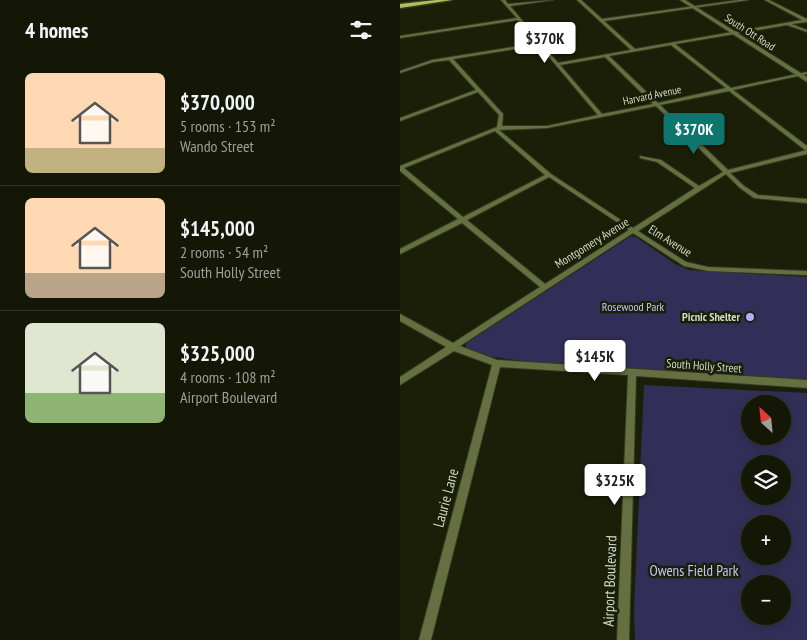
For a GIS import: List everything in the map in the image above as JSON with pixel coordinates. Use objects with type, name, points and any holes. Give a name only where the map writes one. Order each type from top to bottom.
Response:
[{"type":"main road","points":[[402,3],[449,0]]},
{"type":"street","points":[[503,0],[601,116]]},
{"type":"street","points":[[508,5],[551,0]]},
{"type":"street","points":[[579,0],[634,50]]},
{"type":"street","name":"South Ott Road","points":[[682,0],[807,80]]},
{"type":"street","points":[[601,20],[746,0]]},
{"type":"street","points":[[767,0],[807,20]]},
{"type":"street","points":[[400,37],[519,19]]},
{"type":"street","points":[[557,64],[807,20]]},
{"type":"street","points":[[788,24],[807,31]]},
{"type":"street","points":[[400,72],[432,61],[540,44]]},
{"type":"street","points":[[672,44],[807,150]]},
{"type":"street","points":[[606,55],[742,187],[756,197],[807,201]]},
{"type":"street","points":[[450,58],[501,115],[498,129],[400,168],[544,287]]},
{"type":"street","name":"Harvard Avenue","points":[[498,129],[547,127],[807,73]]},
{"type":"street","points":[[400,120],[479,90]]},
{"type":"street","name":"Elm Avenue","points":[[498,129],[549,175],[676,260],[692,267],[711,269],[807,273]]},
{"type":"street","name":"Montgomery Avenue","points":[[400,381],[726,172],[807,150]]},
{"type":"street","points":[[642,157],[659,161],[699,188]]},
{"type":"street","points":[[400,252],[549,175]]},
{"type":"street","name":"South Holly Street","points":[[400,317],[451,348],[479,359],[497,363],[807,384]]},
{"type":"street","name":"Laurie Lane","points":[[425,640],[497,363]]},
{"type":"street","name":"Airport Boulevard","points":[[623,640],[632,373]]},
{"type":"green space","name":"Rosewood Park","points":[[631,236],[636,237],[675,264],[689,270],[807,277],[807,380],[530,362],[485,356],[466,348],[468,342]]},
{"type":"green space","name":"Owens Field Park","points":[[644,385],[807,393],[807,640],[635,640],[634,609]]},
{"type":"place","name":"Picnic Shelter","points":[[750,317]]}]
